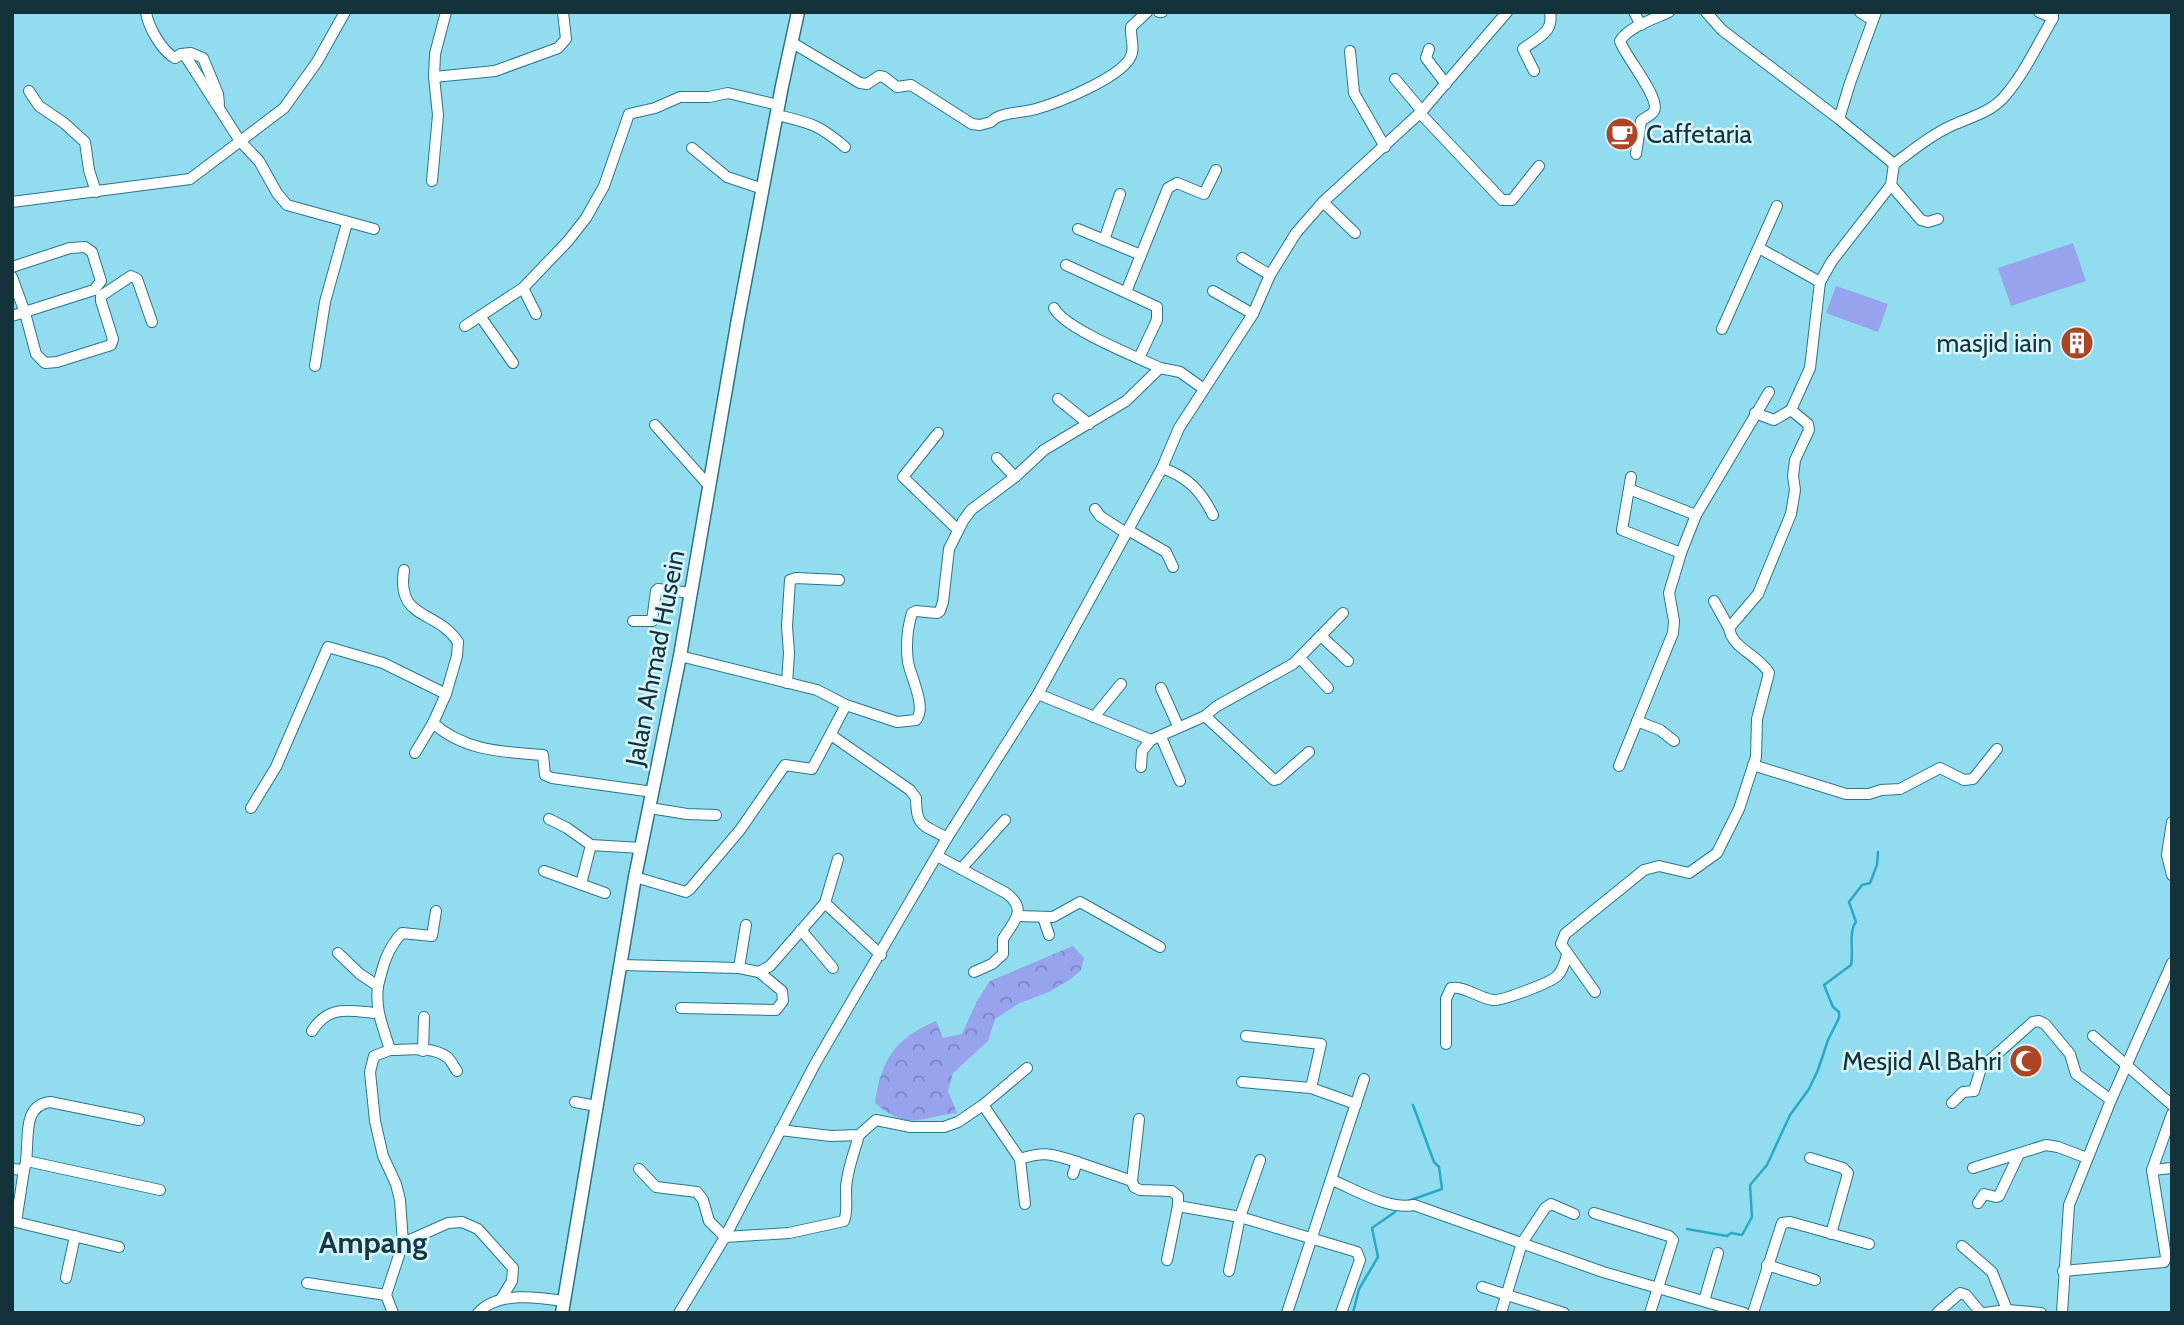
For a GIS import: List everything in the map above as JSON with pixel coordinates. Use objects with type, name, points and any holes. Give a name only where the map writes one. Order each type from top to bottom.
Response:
[{"type":"main road","name":"Jalan Ahmad Husein","points":[[563,1307],[635,877],[680,656],[733,344],[798,12]]},
{"type":"street","points":[[146,12],[153,32],[165,51],[175,58],[181,54],[191,64],[240,141],[259,161],[287,205],[374,229]]},
{"type":"street","points":[[12,202],[190,179],[284,108],[317,62],[345,12]]},
{"type":"street","points":[[432,181],[438,115],[434,77],[435,54],[446,12]]},
{"type":"street","points":[[434,77],[495,71],[558,48],[566,39],[563,12]]},
{"type":"street","points":[[791,43],[862,84],[867,84],[879,76],[897,87],[911,85],[972,124],[980,125],[1003,114],[1011,115],[1038,108],[1074,95],[1119,70],[1132,53],[1131,27],[1147,12]]},
{"type":"street","points":[[679,1313],[725,1237],[815,1064],[947,838],[1038,694],[1162,468],[1178,428],[1253,314],[1270,275],[1296,233],[1323,202],[1421,112],[1507,12]]},
{"type":"street","points":[[1534,71],[1523,50],[1547,33],[1551,25],[1550,12]]},
{"type":"street","points":[[1634,12],[1641,25]]},
{"type":"street","points":[[1636,154],[1642,120],[1654,111],[1655,106],[1650,91],[1620,41],[1641,25],[1669,12]]},
{"type":"street","points":[[1706,12],[1722,30],[1839,118],[1894,164]]},
{"type":"street","points":[[1839,118],[1874,16],[1860,12]]},
{"type":"street","points":[[1755,413],[1774,420],[1791,410],[1810,368],[1820,282],[1832,261],[1891,185],[1894,164],[1926,140],[1984,112],[2004,98],[2053,15],[2039,12]]},
{"type":"street","points":[[1429,50],[1426,58],[1446,84]]},
{"type":"street","points":[[1350,51],[1354,93],[1385,147]]},
{"type":"street","points":[[1395,79],[1421,112],[1502,200],[1512,200],[1539,166]]},
{"type":"street","points":[[29,92],[39,106],[85,142],[89,170],[96,192]]},
{"type":"street","points":[[465,326],[523,288],[586,218],[604,186],[629,114],[655,108],[680,97],[709,97],[728,93],[823,129],[845,148]]},
{"type":"street","points":[[692,148],[727,177],[763,189]]},
{"type":"street","points":[[1126,292],[1168,188],[1177,183],[1205,194],[1216,170]]},
{"type":"street","points":[[1891,185],[1921,220],[1928,222],[1938,219]]},
{"type":"street","points":[[1104,240],[1121,194]]},
{"type":"street","points":[[1323,202],[1355,233]]},
{"type":"street","points":[[1722,329],[1777,206]]},
{"type":"street","points":[[315,366],[325,302],[347,223]]},
{"type":"street","points":[[1078,229],[1141,255]]},
{"type":"street","points":[[12,267],[79,246],[89,249],[96,260],[100,281],[94,290],[12,316]]},
{"type":"street","points":[[1759,248],[1820,282]]},
{"type":"street","points":[[1242,258],[1270,275]]},
{"type":"street","points":[[1066,265],[1154,305],[1159,311],[1139,358]]},
{"type":"street","points":[[12,277],[36,354],[44,363],[50,364],[111,345],[113,339],[101,296],[131,276],[137,279],[152,322]]},
{"type":"street","points":[[523,288],[536,314]]},
{"type":"street","points":[[1213,291],[1253,314]]},
{"type":"street","points":[[1054,308],[1059,316],[1100,340],[1160,368],[1180,372],[1203,389]]},
{"type":"street","points":[[480,316],[513,363]]},
{"type":"street","points":[[680,656],[817,690],[846,705],[897,722],[912,722],[919,718],[919,706],[908,660],[909,623],[912,613],[916,611],[940,611],[947,557],[958,530],[971,510],[1015,477],[1044,450],[1126,401],[1160,368]]},
{"type":"street","points":[[1619,766],[1673,633],[1674,621],[1669,593],[1696,515],[1769,392]]},
{"type":"street","points":[[1058,400],[1089,424]]},
{"type":"street","points":[[1729,628],[1758,594],[1791,514],[1795,490],[1795,460],[1809,430],[1808,424],[1791,410]]},
{"type":"street","points":[[655,425],[710,487]]},
{"type":"street","points":[[938,433],[903,477],[958,530]]},
{"type":"street","points":[[997,458],[1015,477]]},
{"type":"street","points":[[1162,468],[1182,475],[1195,485],[1213,515]]},
{"type":"street","points":[[1631,477],[1622,531],[1681,553]]},
{"type":"street","points":[[1629,489],[1696,515]]},
{"type":"street","points":[[1095,509],[1100,516],[1166,552],[1173,567]]},
{"type":"street","points":[[404,570],[402,592],[406,601],[443,627],[458,642],[457,656],[446,694],[415,753]]},
{"type":"street","points":[[788,683],[787,626],[790,580],[839,580]]},
{"type":"street","points":[[633,621],[652,621],[658,589],[691,593]]},
{"type":"street","points":[[1595,992],[1561,944],[1565,934],[1648,868],[1659,866],[1689,873],[1717,853],[1739,808],[1756,757],[1757,719],[1769,673],[1764,664],[1736,643],[1714,601]]},
{"type":"street","points":[[1141,767],[1142,751],[1156,738],[1205,716],[1217,706],[1300,659],[1343,612]]},
{"type":"street","points":[[1321,636],[1348,661]]},
{"type":"street","points":[[251,808],[276,767],[328,647],[383,663],[446,694]]},
{"type":"street","points":[[1300,659],[1328,688]]},
{"type":"street","points":[[1094,717],[1121,684]]},
{"type":"street","points":[[1161,688],[1178,726]]},
{"type":"street","points":[[1038,694],[1156,738],[1181,781]]},
{"type":"street","points":[[635,877],[686,892],[740,830],[782,769],[789,765],[812,769],[846,705]]},
{"type":"street","points":[[1205,716],[1274,780],[1310,752]]},
{"type":"street","points":[[1637,721],[1660,730],[1674,741]]},
{"type":"street","points":[[433,723],[450,737],[484,748],[543,754],[545,775],[552,778],[653,792]]},
{"type":"street","points":[[831,735],[914,794],[920,822],[947,838]]},
{"type":"street","points":[[1753,765],[1846,794],[1869,794],[1900,789],[1940,768],[1964,780],[1973,779],[1997,749]]},
{"type":"street","points":[[650,808],[716,816]]},
{"type":"street","points":[[548,819],[567,828],[591,845],[641,848]]},
{"type":"street","points":[[961,869],[1005,820]]},
{"type":"street","points":[[2172,822],[2169,856],[2172,875]]},
{"type":"street","points":[[581,884],[591,845]]},
{"type":"street","points":[[937,856],[1013,898],[1018,916],[1003,939],[1004,950],[999,959],[974,972]]},
{"type":"street","points":[[759,972],[770,966],[825,903],[838,859]]},
{"type":"street","points":[[544,870],[605,893]]},
{"type":"street","points":[[1018,916],[1053,917],[1080,902],[1160,947]]},
{"type":"street","points":[[825,903],[881,955]]},
{"type":"street","points":[[390,1050],[377,1013],[377,986],[384,961],[390,947],[402,933],[432,936],[436,911]]},
{"type":"street","points":[[1043,917],[1049,934]]},
{"type":"street","points":[[739,968],[746,925]]},
{"type":"street","points":[[802,930],[833,968]]},
{"type":"street","points":[[338,953],[377,986]]},
{"type":"street","points":[[1446,1044],[1446,999],[1451,988],[1462,988],[1493,1000],[1502,999],[1554,979],[1561,972],[1567,955]]},
{"type":"street","points":[[2062,1313],[2069,1205],[2111,1100],[2172,963]]},
{"type":"street","points":[[621,965],[739,968],[759,972],[782,991],[783,1001],[776,1010],[681,1008]]},
{"type":"street","points":[[312,1031],[320,1020],[330,1013],[341,1010],[377,1013]]},
{"type":"street","points":[[423,1051],[424,1017]]},
{"type":"street","points":[[1952,1103],[1963,1092],[1973,1091],[1981,1068],[2036,1021],[2045,1024],[2065,1047],[2076,1074],[2111,1100]]},
{"type":"street","points":[[2093,1035],[2172,1105]]},
{"type":"street","points":[[1246,1036],[1321,1044],[1311,1088]]},
{"type":"street","points":[[393,1313],[386,1295],[403,1243],[400,1200],[379,1141],[370,1072],[374,1056],[390,1050],[423,1051],[447,1057],[457,1071]]},
{"type":"street","points":[[639,1169],[656,1186],[697,1192],[703,1200],[709,1221],[725,1237],[789,1233],[844,1221],[847,1179],[859,1135],[876,1121],[911,1127],[944,1127],[958,1122],[1027,1068]]},
{"type":"street","points":[[1287,1313],[1364,1079]]},
{"type":"street","points":[[1242,1082],[1311,1088],[1356,1104]]},
{"type":"street","points":[[119,1247],[16,1222],[30,1118],[34,1107],[50,1102],[139,1120]]},
{"type":"street","points":[[575,1102],[596,1106]]},
{"type":"street","points":[[982,1105],[1020,1159],[1025,1204]]},
{"type":"street","points":[[2063,1271],[2164,1262],[2166,1257],[2152,1170],[2172,1114]]},
{"type":"street","points":[[1139,1119],[1132,1181],[1136,1189],[1176,1193],[1178,1206],[1167,1260]]},
{"type":"street","points":[[780,1130],[831,1136],[859,1135]]},
{"type":"street","points":[[1973,1168],[2052,1145],[2087,1158]]},
{"type":"street","points":[[1020,1159],[1052,1153],[1132,1181]]},
{"type":"street","points":[[1978,1203],[1984,1194],[1999,1196],[2019,1154]]},
{"type":"street","points":[[1811,1158],[1843,1168],[1848,1173],[1831,1234]]},
{"type":"street","points":[[1229,1271],[1240,1217],[1260,1160]]},
{"type":"street","points":[[1073,1174],[1077,1162]]},
{"type":"street","points":[[12,1169],[25,1165],[160,1190]]},
{"type":"street","points":[[2152,1170],[2172,1168]]},
{"type":"street","points":[[1332,1180],[1388,1203],[1403,1207],[1414,1205],[1522,1244],[1744,1313]]},
{"type":"street","points":[[1501,1313],[1522,1244],[1548,1205],[1556,1205],[1574,1214]]},
{"type":"street","points":[[1178,1206],[1240,1217],[1357,1252],[1360,1256],[1341,1313]]},
{"type":"street","points":[[1594,1213],[1671,1238],[1670,1252],[1650,1313]]},
{"type":"street","points":[[403,1243],[448,1223],[462,1222],[482,1233],[513,1268],[512,1281],[501,1299],[478,1313]]},
{"type":"street","points":[[1752,1313],[1779,1227],[1785,1222],[1869,1244]]},
{"type":"street","points":[[66,1278],[75,1236]]},
{"type":"street","points":[[1962,1246],[1992,1272],[2007,1310]]},
{"type":"street","points":[[1704,1301],[1718,1253]]},
{"type":"street","points":[[1768,1265],[1815,1279]]},
{"type":"street","points":[[307,1283],[386,1295]]},
{"type":"street","points":[[1482,1287],[1560,1312]]},
{"type":"street","points":[[1937,1313],[1960,1293],[1966,1295],[1983,1313],[2007,1310],[2041,1313]]},
{"type":"street","points":[[501,1299],[545,1298],[563,1307]]},
{"type":"green space","points":[[2073,243],[2086,281],[2011,306],[1998,268]]},
{"type":"green space","points":[[1836,286],[1888,304],[1878,332],[1826,313]]},
{"type":"green space","points":[[1073,946],[1084,958],[1081,970],[1049,992],[1020,1003],[995,1019],[988,1041],[953,1073],[948,1091],[957,1113],[906,1120],[887,1112],[875,1103],[886,1063],[892,1052],[910,1035],[936,1021],[943,1038],[962,1034],[977,1001],[990,981]]},
{"type":"waterway","points":[[1687,1229],[1727,1236],[1731,1233],[1742,1235],[1752,1217],[1750,1185],[1767,1165],[1790,1115],[1809,1089],[1839,1018],[1839,1012],[1833,1007],[1824,985],[1851,965],[1852,931],[1856,922],[1849,902],[1862,885],[1870,883],[1877,865],[1878,852]]},
{"type":"waterway","points":[[1408,1201],[1442,1189],[1439,1167],[1434,1162],[1413,1105]]},
{"type":"waterway","points":[[1353,1313],[1359,1289],[1378,1257],[1372,1228],[1395,1212]]},
{"type":"place","name":"Caffetaria","points":[[1622,134]]},
{"type":"place","name":"masjid iain","points":[[2077,343]]},
{"type":"place","name":"Mesjid Al Bahri","points":[[2026,1061]]},
{"type":"district","name":"Ampang","points":[[373,1243]]}]
